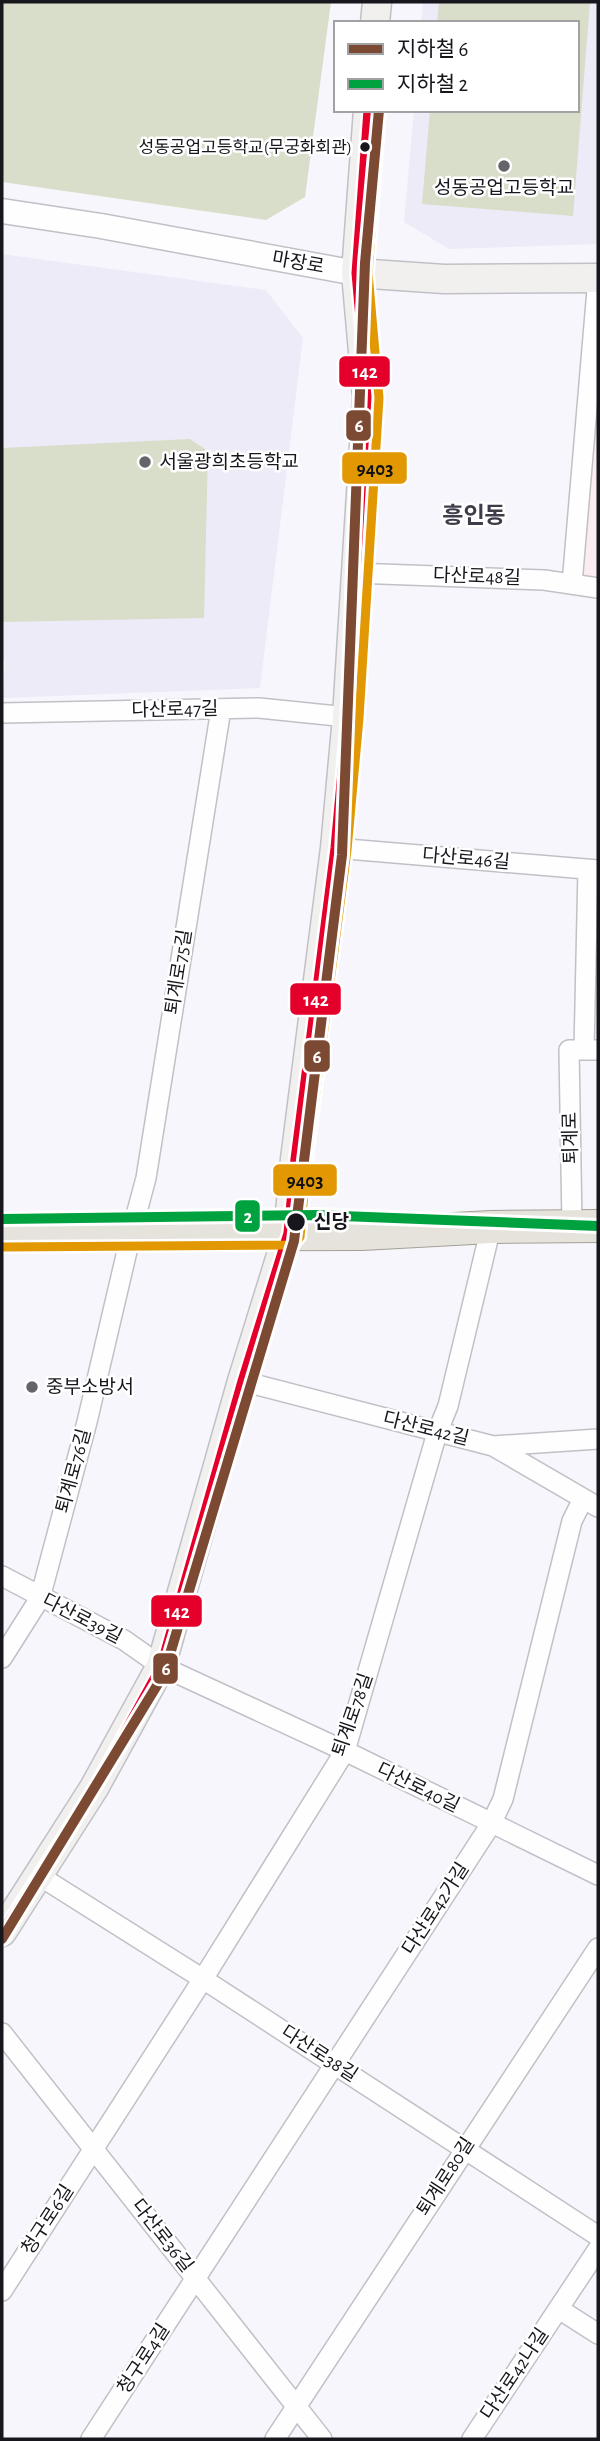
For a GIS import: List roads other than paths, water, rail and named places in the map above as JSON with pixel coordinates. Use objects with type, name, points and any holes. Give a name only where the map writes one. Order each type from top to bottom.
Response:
[{"type":"main road","points":[[375,21],[377,2]]},
{"type":"main road","points":[[2,1932],[94,1788],[161,1666],[242,1381],[288,1233],[335,848],[347,717],[367,397],[356,273],[368,112]]},
{"type":"main road","name":"마장로","points":[[356,273],[444,279],[598,278]]},
{"type":"main road","name":"퇴계로","points":[[2,1235],[362,1234],[491,1227],[585,1226]]},
{"type":"street","name":"마장로","points":[[2,211],[101,226],[356,273]]},
{"type":"street","name":"마장로","points":[[572,584],[591,450],[598,278]]},
{"type":"street","name":"다산로48길","points":[[354,573],[544,580],[598,589]]},
{"type":"street","name":"다산로47길","points":[[2,713],[259,708],[347,717]]},
{"type":"street","name":"퇴계로75길","points":[[131,1234],[146,1178],[221,709]]},
{"type":"street","name":"다산로46길","points":[[335,848],[593,869]]},
{"type":"street","name":"퇴계로","points":[[585,1226],[584,1050],[593,869]]},
{"type":"street","name":"퇴계로78길","points":[[94,2150],[345,1751],[437,1433],[448,1406],[491,1227]]},
{"type":"street","name":"퇴계로76길","points":[[2,1658],[40,1598],[87,1422],[131,1234]]},
{"type":"street","name":"다산로42길","points":[[242,1381],[493,1446],[590,1503]]},
{"type":"street","points":[[493,1446],[598,1439]]},
{"type":"street","name":"다산로42가길","points":[[196,2278],[491,1824],[503,1799],[572,1521],[590,1503]]},
{"type":"street","name":"다산로39길","points":[[2,1576],[124,1640],[161,1666]]},
{"type":"street","name":"다산로40길","points":[[161,1666],[345,1751],[598,1875]]},
{"type":"street","name":"다산로38길","points":[[38,1875],[598,2236]]},
{"type":"street","name":"퇴계로80길","points":[[275,2439],[598,1948]]},
{"type":"street","name":"다산로36길","points":[[2,2033],[322,2439]]},
{"type":"street","name":"청구로6길","points":[[2,2291],[94,2150]]},
{"type":"street","name":"다산로42나길","points":[[472,2439],[598,2249]]},
{"type":"street","name":"청구로4길","points":[[91,2439],[196,2278]]},
{"type":"street","name":"다산로42나길","points":[[559,2309],[598,2334]]},
{"type":"metro line","name":"6","points":[[2,1939],[164,1674],[294,1241],[342,855],[365,263],[379,112]]},
{"type":"metro line","name":"2","points":[[2,1219],[316,1215],[598,1226]]},
{"type":"place","name":"성동공업고등학교(무궁화회관)","points":[[365,147]]},
{"type":"place","name":"성동공업고등학교","points":[[504,166]]},
{"type":"place","name":"서울광희초등학교","points":[[145,462]]},
{"type":"place","name":"신당","points":[[296,1222]]},
{"type":"place","name":"중부소방서","points":[[32,1387]]},
{"type":"district","name":"흥인동","points":[[474,516]]}]
